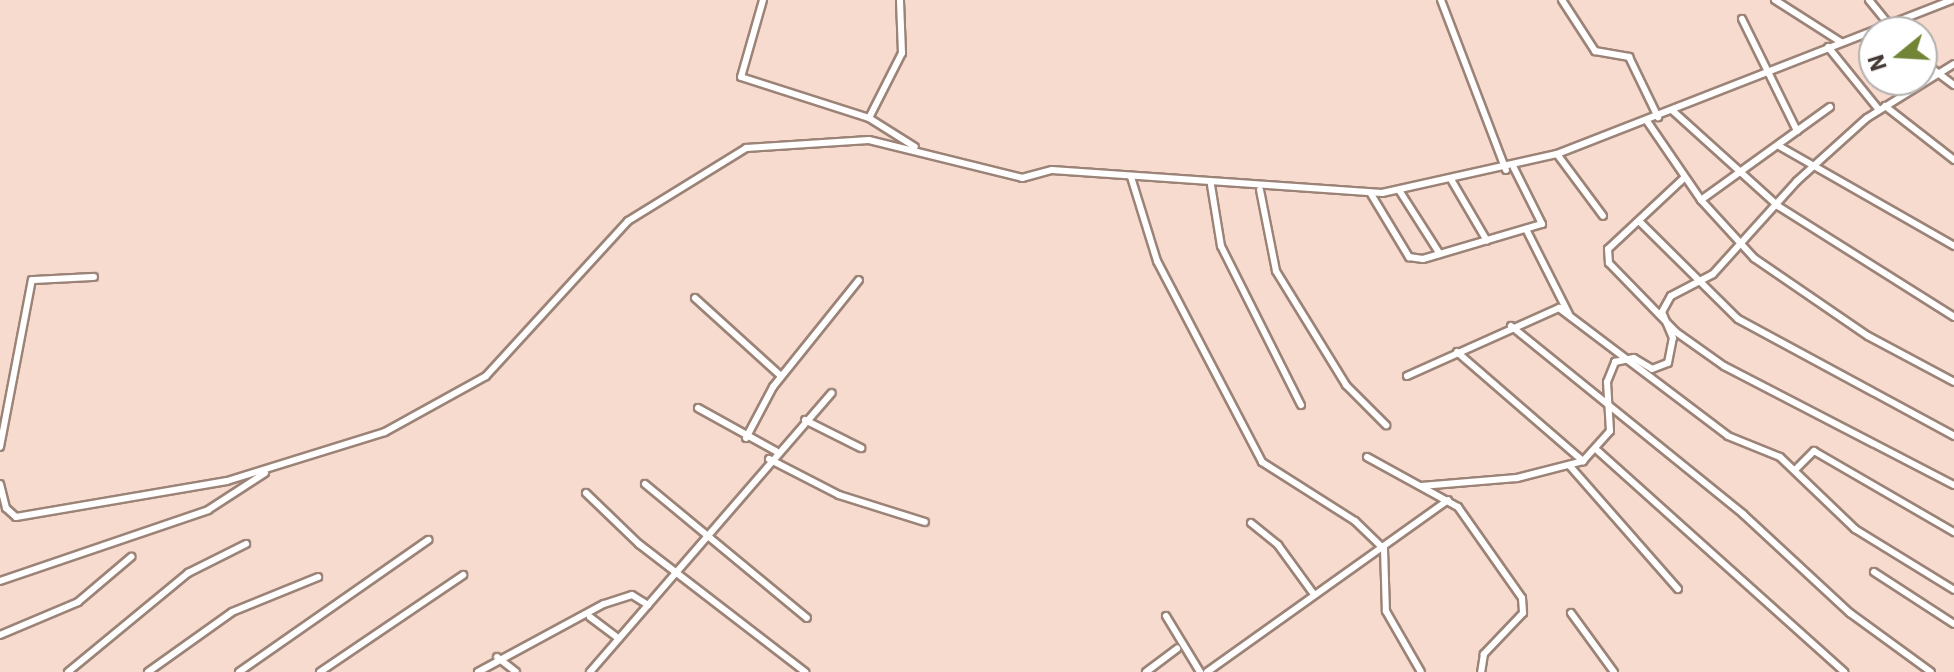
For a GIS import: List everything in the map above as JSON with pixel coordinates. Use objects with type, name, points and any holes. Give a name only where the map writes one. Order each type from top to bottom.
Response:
[{"type":"street","points":[[763,0],[741,77],[869,118],[919,150]]},
{"type":"street","points":[[869,118],[902,53],[900,0]]},
{"type":"street","points":[[1371,194],[1409,257],[1440,254],[1526,229],[1543,220],[1510,169],[1441,0]]},
{"type":"street","points":[[1562,0],[1595,51],[1629,57],[1658,117]]},
{"type":"street","points":[[1775,0],[1841,42]]},
{"type":"street","points":[[1869,0],[1883,16]]},
{"type":"street","points":[[1920,16],[1951,0]]},
{"type":"street","points":[[1742,19],[1797,131]]},
{"type":"street","points":[[0,484],[16,517],[270,469],[385,432],[486,376],[613,235],[733,154],[826,140],[919,150],[1022,178],[1052,170],[1260,190],[1371,194],[1510,169],[1557,154],[1858,38]]},
{"type":"street","points":[[1828,47],[1882,108],[1954,160]]},
{"type":"street","points":[[1663,320],[1671,296],[1713,274],[1738,243],[1778,206],[1811,169],[1882,108],[1902,96]]},
{"type":"street","points":[[1701,200],[1830,107]]},
{"type":"street","points":[[1673,111],[1778,206],[1954,317]]},
{"type":"street","points":[[1647,121],[1684,178],[1738,243],[1818,303],[1954,382]]},
{"type":"street","points":[[1779,146],[1811,169],[1954,246]]},
{"type":"street","points":[[1557,154],[1603,216]]},
{"type":"street","points":[[1131,177],[1157,261],[1262,462],[1355,521],[1384,549],[1386,611],[1421,672]]},
{"type":"street","points":[[1626,358],[1652,369],[1668,363],[1673,338],[1663,320],[1605,253],[1684,178]]},
{"type":"street","points":[[1452,181],[1487,241]]},
{"type":"street","points":[[1211,185],[1221,246],[1301,405]]},
{"type":"street","points":[[1260,190],[1276,271],[1346,385],[1386,425]]},
{"type":"street","points":[[1399,190],[1440,254]]},
{"type":"street","points":[[1639,221],[1738,319],[1954,436]]},
{"type":"street","points":[[1526,229],[1569,314]]},
{"type":"street","points":[[0,447],[32,280],[94,277]]},
{"type":"street","points":[[746,438],[781,376],[859,280]]},
{"type":"street","points":[[695,298],[781,376]]},
{"type":"street","points":[[1407,376],[1554,307],[1569,314],[1728,436],[1795,470],[1855,529],[1954,590]]},
{"type":"street","points":[[1663,320],[1787,404],[1954,485]]},
{"type":"street","points":[[1511,326],[1743,514],[1850,613],[1931,672]]},
{"type":"street","points":[[1457,352],[1583,461]]},
{"type":"street","points":[[1420,486],[1583,461],[1598,451],[1613,411],[1610,370],[1626,358]]},
{"type":"street","points":[[590,672],[709,535],[769,459],[832,393]]},
{"type":"street","points":[[698,408],[746,438],[776,451]]},
{"type":"street","points":[[805,420],[861,448]]},
{"type":"street","points":[[1598,451],[1844,672]]},
{"type":"street","points":[[1795,470],[1814,451],[1954,532]]},
{"type":"street","points":[[1367,457],[1448,500],[1466,515],[1524,606],[1480,659],[1481,672]]},
{"type":"street","points":[[769,459],[839,495],[925,522]]},
{"type":"street","points":[[1569,465],[1678,589]]},
{"type":"street","points":[[0,581],[208,510],[270,469]]},
{"type":"street","points":[[645,484],[807,618]]},
{"type":"street","points":[[586,493],[675,574],[805,672]]},
{"type":"street","points":[[1207,672],[1313,593],[1384,549],[1448,500]]},
{"type":"street","points":[[1251,523],[1278,545],[1313,593]]},
{"type":"street","points":[[239,672],[428,540]]},
{"type":"street","points":[[68,672],[188,573],[246,544]]},
{"type":"street","points":[[0,635],[78,602],[131,557]]},
{"type":"street","points":[[1874,572],[1954,624]]},
{"type":"street","points":[[320,672],[463,575]]},
{"type":"street","points":[[148,672],[232,612],[318,577]]},
{"type":"street","points":[[478,672],[497,657],[590,617],[627,596],[648,605]]},
{"type":"street","points":[[1571,613],[1614,672]]},
{"type":"street","points":[[1166,616],[1200,672]]},
{"type":"street","points":[[590,617],[619,639]]},
{"type":"street","points":[[1146,672],[1177,649]]},
{"type":"street","points":[[497,657],[516,672]]}]
